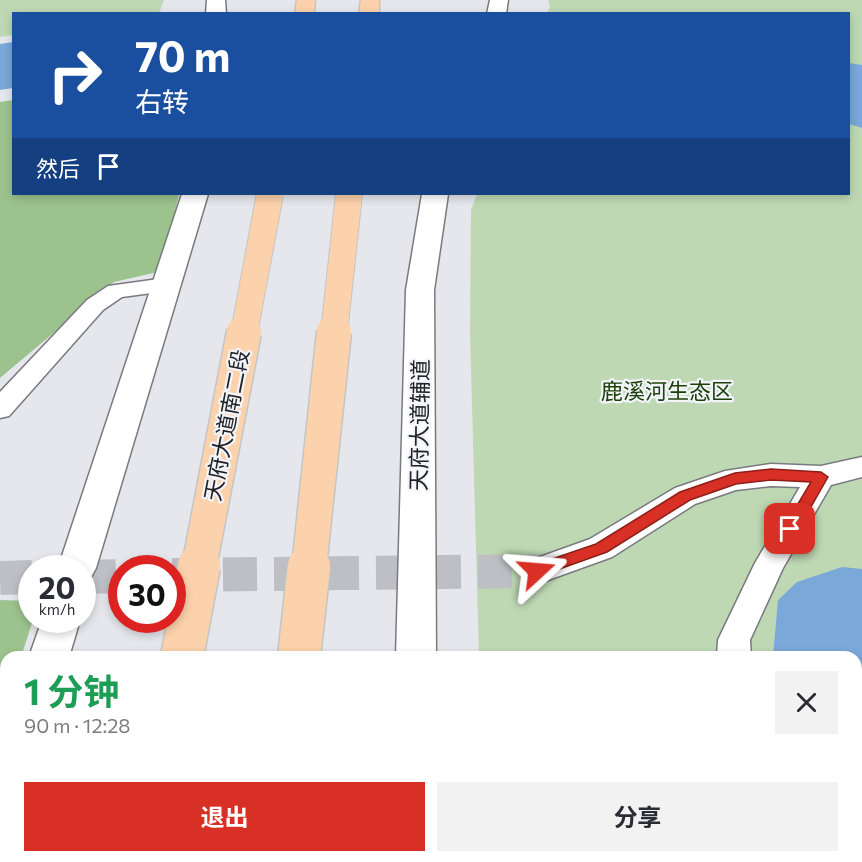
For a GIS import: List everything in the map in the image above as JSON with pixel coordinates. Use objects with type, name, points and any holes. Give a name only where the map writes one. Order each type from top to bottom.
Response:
[{"type":"highway","name":"天府大道南二段","points":[[183,651],[270,195]]},
{"type":"highway","points":[[299,651],[349,195]]},
{"type":"street","points":[[81,555],[195,195]]},
{"type":"street","name":"天府大道辅道","points":[[416,651],[420,290],[435,195]]},
{"type":"street","points":[[0,409],[95,305],[116,291],[166,285]]},
{"type":"street","points":[[537,571],[601,548],[685,496],[735,479],[771,475],[821,477],[862,467]]},
{"type":"street","points":[[734,651],[734,640],[770,563],[821,477]]},
{"type":"street","points":[[51,651],[57,633]]},
{"type":"green space","points":[[0,0],[164,0],[159,12],[12,12],[12,35],[0,37]]},
{"type":"green space","name":"鹿溪河生态区","points":[[548,0],[862,0],[862,651],[479,651],[470,333],[471,210],[477,195],[850,195],[850,12],[548,12],[550,7]]},
{"type":"green space","points":[[12,100],[12,195],[179,195],[162,271],[114,282],[0,378],[0,102]]},
{"type":"green space","points":[[0,600],[18,601],[18,633],[29,633],[23,651],[0,651]]},
{"type":"water","points":[[12,42],[12,88],[0,90],[0,44]]},
{"type":"water","points":[[850,63],[862,65],[862,128],[850,124]]},
{"type":"water","points":[[842,567],[862,569],[862,651],[774,651],[778,600],[797,582]]},
{"type":"tunnel","points":[[186,575],[537,571]]},
{"type":"tunnel","points":[[96,577],[108,576]]},
{"type":"tunnel","points":[[0,578],[18,577]]},
{"type":"route","points":[[537,571],[601,548],[685,496],[735,479],[771,475],[821,477],[790,529]]}]
